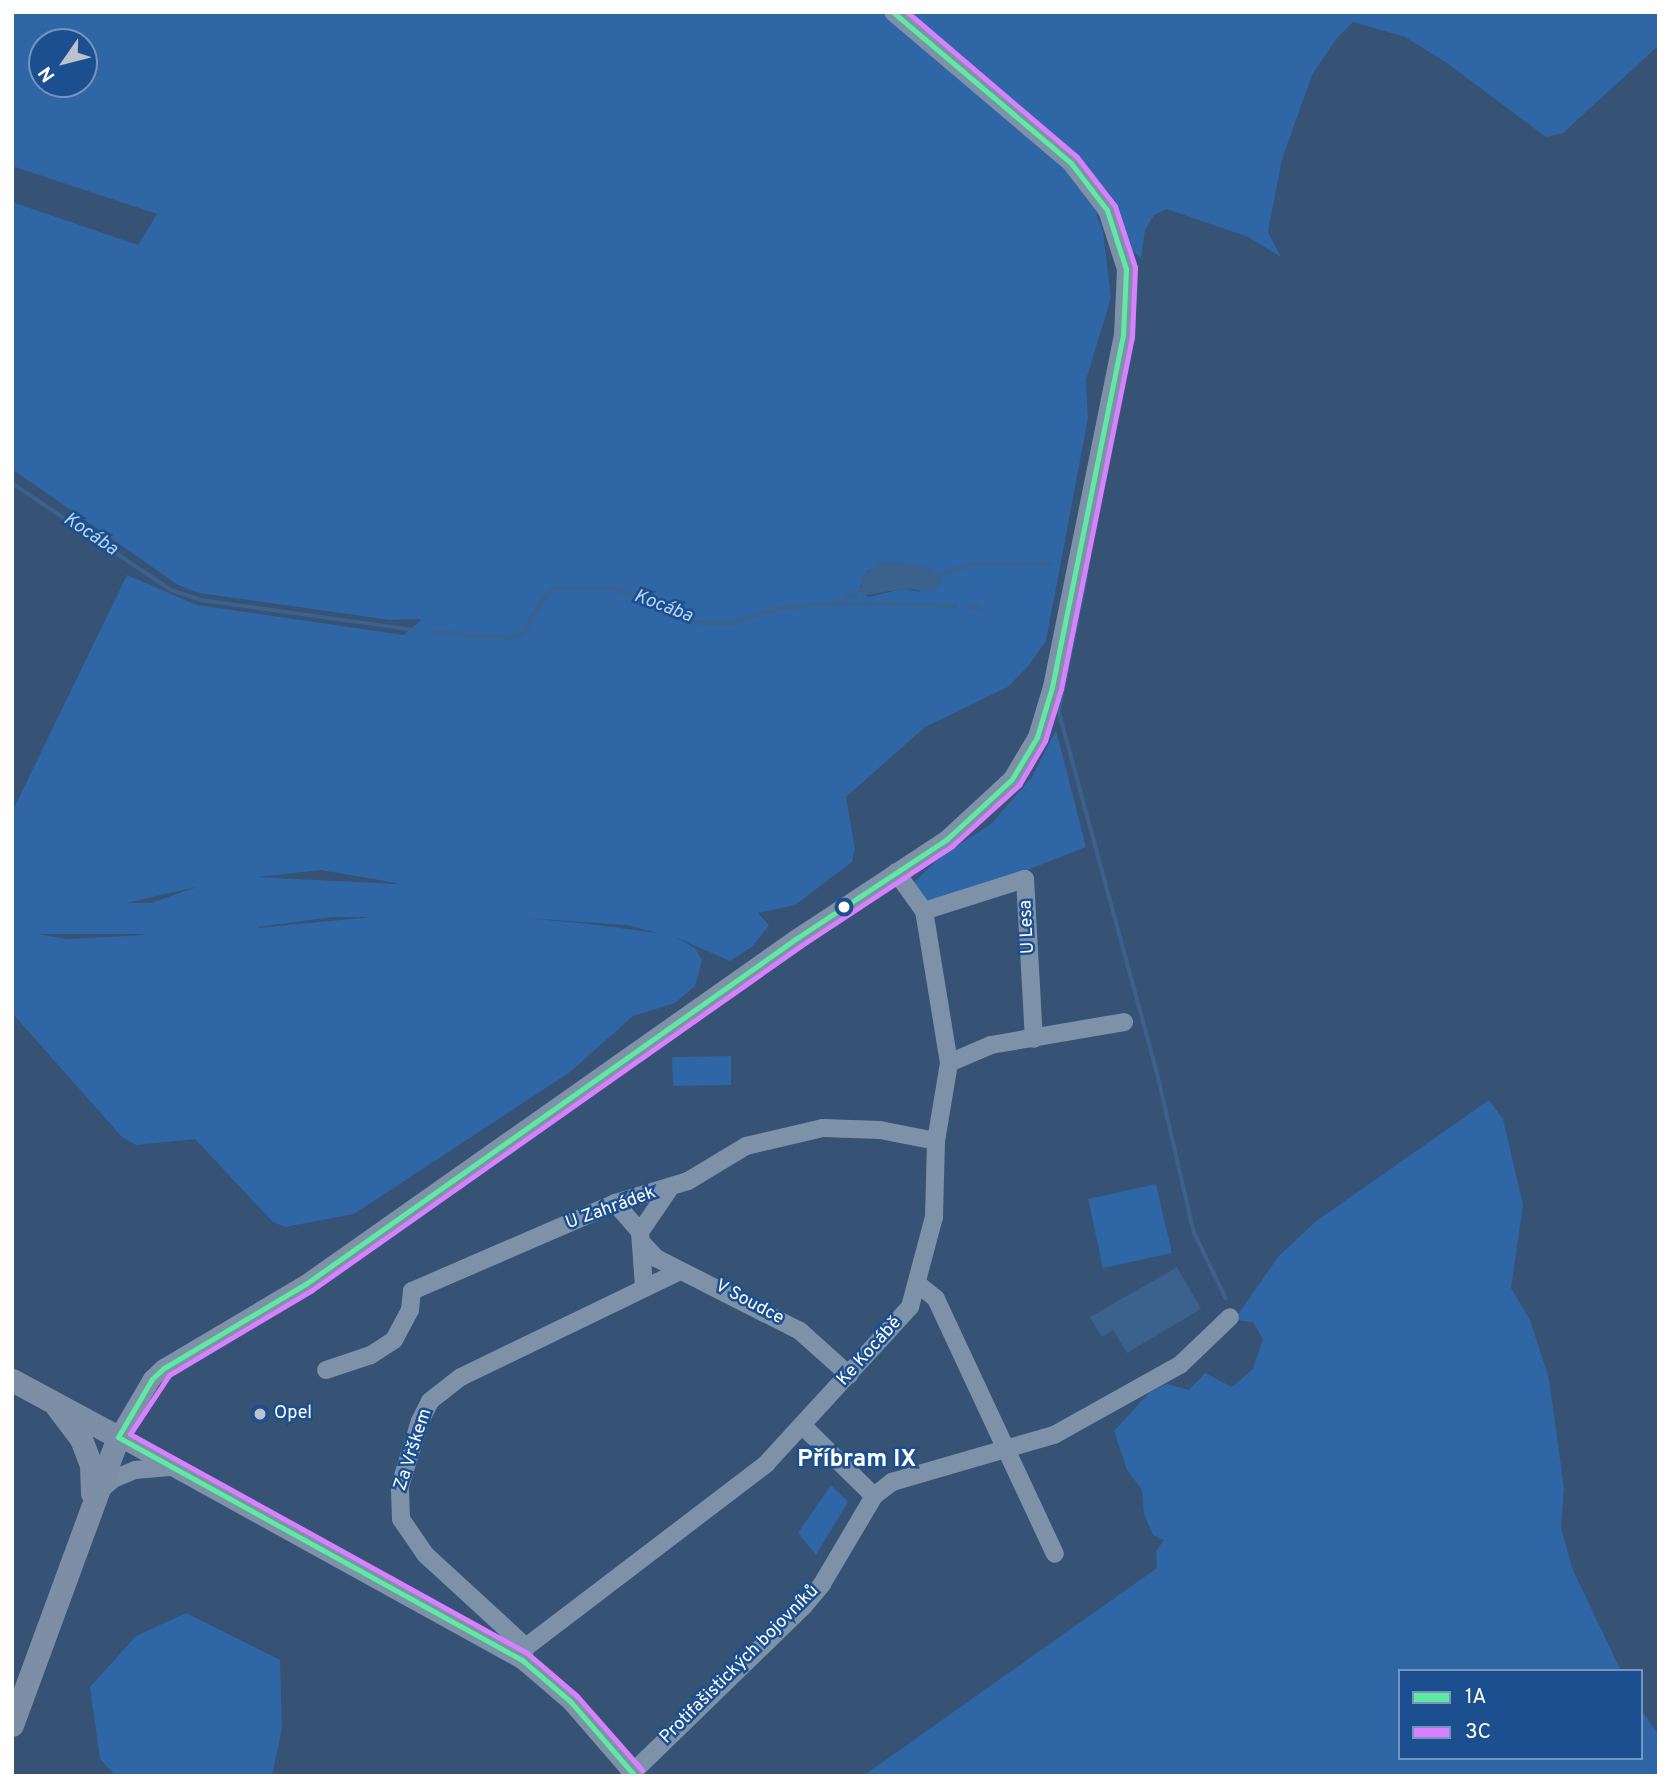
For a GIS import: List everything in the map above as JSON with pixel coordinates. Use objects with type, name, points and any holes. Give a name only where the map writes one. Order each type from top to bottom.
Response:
[{"type":"main road","points":[[12,1380],[118,1437],[92,1499],[12,1725]]},
{"type":"main road","points":[[51,1400],[81,1439],[91,1465],[92,1499]]},
{"type":"street","points":[[632,1774],[571,1702],[524,1653],[118,1437],[148,1386],[164,1368],[307,1283],[947,839],[1012,779],[1037,737],[1052,687],[1123,335],[1126,269],[1107,210],[1070,163],[893,12]]},
{"type":"street","name":"Ke Kocábě","points":[[524,1653],[766,1464],[804,1427],[894,1327],[919,1285],[934,1217],[936,1141],[949,1063],[924,911],[896,873]]},
{"type":"street","name":"U Lesa","points":[[924,911],[1025,879],[1034,1039]]},
{"type":"street","points":[[949,1063],[991,1045],[1124,1022]]},
{"type":"street","name":"U Zahrádek","points":[[326,1370],[371,1355],[394,1340],[410,1310],[412,1291],[615,1203],[670,1188],[747,1146],[800,1132],[867,1130],[936,1141]]},
{"type":"street","points":[[644,1287],[641,1238],[670,1188]]},
{"type":"street","name":"V Soudce","points":[[615,1203],[641,1238],[680,1271],[800,1331],[849,1375]]},
{"type":"street","name":"Za Vrškem","points":[[524,1653],[425,1554],[401,1519],[400,1486],[420,1421],[430,1401],[461,1377],[680,1271]]},
{"type":"street","points":[[919,1285],[936,1299],[1055,1555]]},
{"type":"street","name":"Protifašistických bojovníků","points":[[632,1774],[803,1607],[822,1584],[874,1496],[913,1472],[1055,1436],[1154,1383],[1180,1366],[1230,1317]]},
{"type":"street","points":[[804,1427],[874,1496]]},
{"type":"street","points":[[92,1499],[113,1479],[135,1470],[174,1467]]},
{"type":"shaded area","points":[[12,12],[1659,12],[1659,45],[1563,133],[1546,137],[1447,63],[1405,37],[1353,22],[1337,38],[1312,75],[1282,159],[1268,232],[1281,257],[1248,237],[1167,209],[1154,215],[1145,230],[1141,259],[1095,212],[1103,231],[1111,298],[1086,380],[1088,418],[1046,641],[1029,665],[1008,687],[925,727],[846,797],[855,849],[852,862],[795,905],[758,913],[769,925],[753,946],[730,961],[675,937],[695,948],[702,960],[695,986],[675,1003],[633,1016],[570,1072],[354,1214],[285,1227],[273,1222],[195,1139],[136,1145],[122,1137],[12,1013],[12,812],[127,575],[197,605],[404,635],[422,619],[390,620],[199,593],[178,585],[12,469],[12,202],[138,245],[157,214],[12,166]],"holes":[[[868,570],[922,592],[901,589],[869,597],[859,590]],[[321,870],[397,884],[257,877]],[[196,887],[151,903],[126,903]],[[333,917],[372,917],[257,928]],[[526,918],[627,925],[658,933]],[[38,934],[145,935],[67,939]]]},
{"type":"shaded area","points":[[880,562],[918,564],[941,575],[941,583],[933,591],[901,589],[862,596],[862,577]]},
{"type":"shaded area","points":[[1056,730],[1086,847],[979,889],[927,903],[911,885],[943,855],[991,824],[1032,777]]},
{"type":"shaded area","points":[[731,1056],[731,1085],[673,1086],[672,1057]]},
{"type":"shaded area","points":[[1489,1100],[1503,1119],[1523,1205],[1511,1288],[1530,1320],[1549,1379],[1564,1488],[1561,1527],[1572,1568],[1620,1669],[1398,1669],[1398,1760],[1643,1760],[1643,1712],[1659,1736],[1659,1776],[863,1776],[1157,1568],[1156,1551],[1164,1540],[1153,1535],[1144,1514],[1142,1490],[1127,1470],[1114,1431],[1150,1392],[1167,1384],[1189,1390],[1205,1373],[1232,1387],[1253,1369],[1263,1339],[1253,1322],[1234,1320],[1278,1257],[1315,1222]]},
{"type":"shaded area","points":[[1156,1184],[1172,1253],[1103,1268],[1088,1199]]},
{"type":"shaded area","points":[[1177,1267],[1201,1309],[1127,1353],[1113,1330],[1102,1337],[1090,1317]]},
{"type":"shaded area","points":[[831,1485],[848,1502],[816,1555],[798,1533]]},
{"type":"shaded area","points":[[186,1613],[280,1660],[282,1728],[272,1776],[116,1776],[100,1759],[90,1687],[136,1636]]},
{"type":"waterway","name":"Kocába","points":[[12,483],[171,590],[201,600],[415,630]]},
{"type":"waterway","points":[[938,577],[971,564],[1052,563]]},
{"type":"waterway","points":[[1087,575],[1059,711],[1156,1067],[1194,1232],[1226,1298]]},
{"type":"waterway","name":"Kocába","points":[[435,632],[508,638],[523,633],[545,596],[557,588],[614,588],[696,622],[730,624],[780,608],[837,603],[956,606]]},
{"type":"waterway","points":[[838,602],[862,589]]},
{"type":"waterway","name":"Kocába","points":[[969,607],[978,608]]},
{"type":"transit line","name":"1A","points":[[635,1776],[571,1702],[522,1660],[118,1437],[152,1379],[164,1368],[307,1283],[797,938],[947,839],[1012,779],[1037,737],[1052,687],[1123,335],[1126,269],[1107,210],[1071,163],[893,12]]},
{"type":"transit line","name":"3C","points":[[642,1770],[577,1696],[527,1653],[130,1434],[169,1375],[312,1290],[802,945],[952,846],[1019,785],[1045,741],[1061,689],[1132,337],[1135,267],[1115,206],[1077,157],[907,12]]},
{"type":"place","name":"Opel","points":[[260,1414]]},
{"type":"district","name":"Příbram IX","points":[[857,1461]]}]
